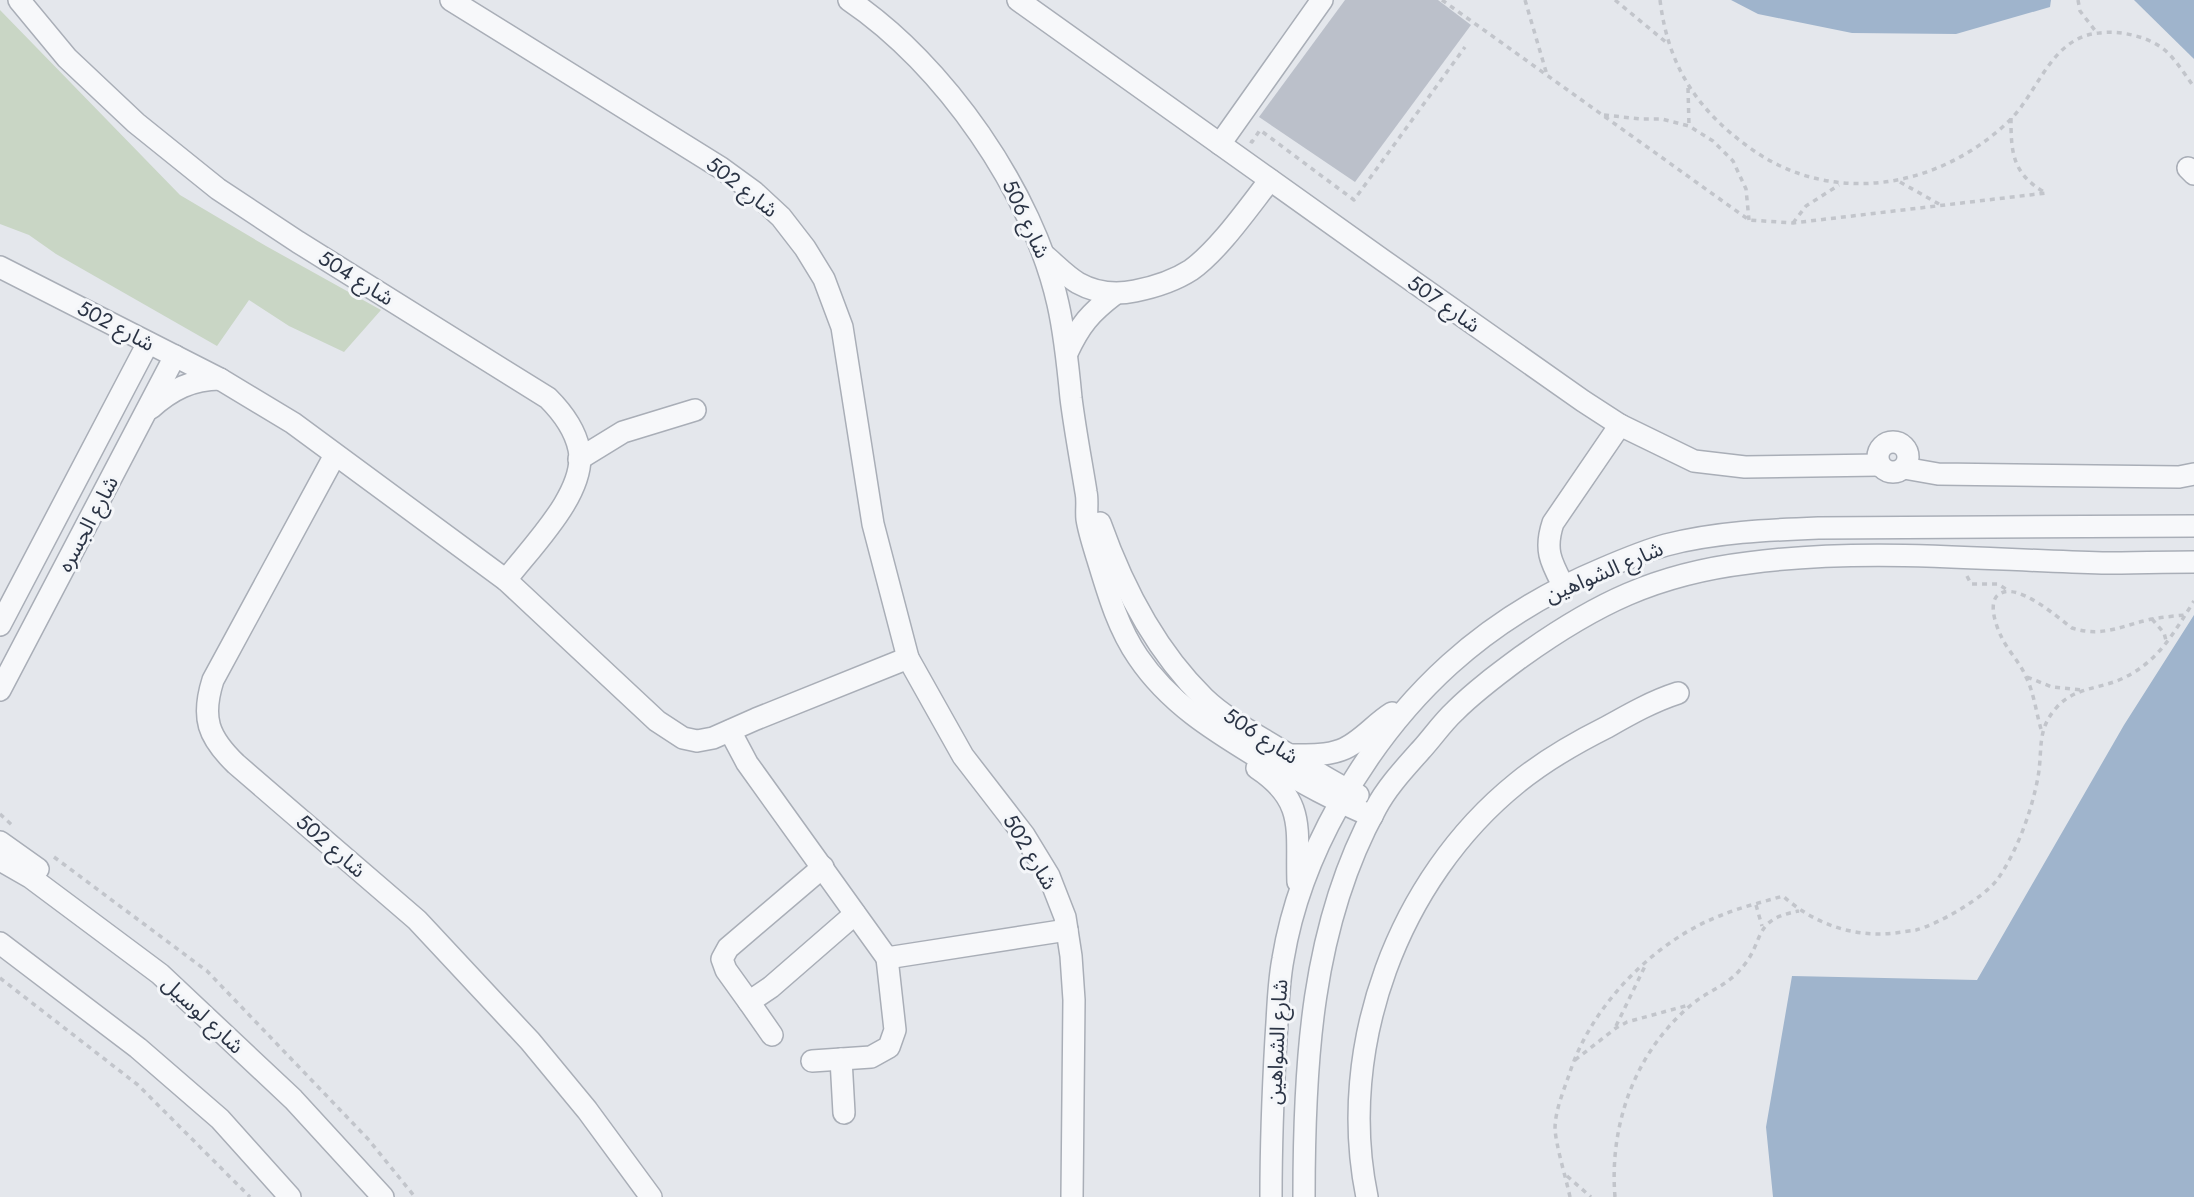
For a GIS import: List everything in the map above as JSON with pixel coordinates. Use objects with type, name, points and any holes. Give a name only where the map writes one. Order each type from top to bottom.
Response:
[{"type":"street","name":"شارع 504","points":[[19,0],[67,58],[136,123],[218,190],[548,398],[561,411],[572,431],[579,450],[579,459]]},
{"type":"street","name":"شارع 502","points":[[451,0],[721,168],[754,192],[781,217],[824,279],[842,327],[873,524],[908,658],[963,756],[1024,835],[1049,876],[1065,917],[1072,956],[1074,1000],[1072,1197]]},
{"type":"street","name":"شارع 506","points":[[849,0],[905,45],[939,83],[981,135],[1021,201],[1044,255],[1058,305],[1087,496],[1087,520],[1114,611],[1136,656],[1167,694],[1232,742],[1307,786],[1375,810]]},
{"type":"street","name":"شارع 507","points":[[1018,0],[1572,393],[1620,425],[1694,461],[1745,467],[1879,465],[1878,455],[1882,447],[1890,442],[1900,443],[1907,450],[1909,459],[1904,468],[1938,474],[2179,477],[2194,474]]},
{"type":"street","points":[[1220,144],[1322,0]]},
{"type":"street","points":[[1044,255],[1078,283],[1098,290],[1115,294],[1154,287],[1192,269],[1222,238],[1270,180]]},
{"type":"street","name":"شارع 502","points":[[0,267],[220,379],[293,423],[506,580],[657,721],[683,738],[697,741],[713,738],[908,658]]},
{"type":"street","points":[[1067,353],[1085,321],[1115,294]]},
{"type":"street","name":"شارع الجسره","points":[[0,625],[148,344]]},
{"type":"street","name":"شارع الجسره","points":[[0,690],[175,356]]},
{"type":"street","points":[[147,412],[179,388],[206,379],[220,379]]},
{"type":"street","points":[[506,580],[563,507],[574,484],[579,459],[623,432],[695,410]]},
{"type":"street","points":[[1563,585],[1548,553],[1548,537],[1553,523],[1620,425]]},
{"type":"street","name":"شارع 502","points":[[335,455],[213,680],[207,699],[206,716],[211,732],[219,747],[236,764],[417,920],[530,1041],[587,1110],[651,1197]]},
{"type":"street","name":"شارع 506","points":[[1087,496],[1140,611],[1188,680],[1225,715],[1290,755],[1344,797]]},
{"type":"street","name":"شارع الشواهين","points":[[1271,1197],[1275,1058],[1283,960],[1300,893],[1317,846],[1368,757],[1409,704],[1469,647],[1517,612],[1563,585],[1627,558],[1666,545],[1709,536],[1819,528],[2194,526]]},
{"type":"street","name":"شارع الشواهين","points":[[1304,1197],[1305,1094],[1316,991],[1324,946],[1351,858],[1375,810],[1404,769],[1453,713],[1490,680],[1545,640],[1594,609],[1640,588],[1678,575],[1747,563],[1823,556],[1957,556],[2103,563],[2194,562]]},
{"type":"street","points":[[1367,1197],[1358,1118],[1367,1032],[1380,984],[1420,898],[1449,854],[1483,814],[1516,783],[1590,735],[1658,699],[1678,693]]},
{"type":"street","points":[[1290,755],[1341,750],[1387,716],[1409,704]]},
{"type":"street","points":[[730,731],[747,763],[887,958],[895,1030],[888,1047],[871,1057],[812,1061]]},
{"type":"street","name":"شارع 506","points":[[1232,742],[1239,754],[1277,784],[1293,807],[1298,829],[1297,872],[1300,893]]},
{"type":"street","points":[[9,836],[79,914]]},
{"type":"street","name":"شارع لوسيل","points":[[0,860],[30,877],[170,983],[293,1099],[383,1197]]},
{"type":"street","points":[[772,1035],[726,970],[722,959],[728,948],[823,867]]},
{"type":"street","points":[[750,1002],[855,914]]},
{"type":"street","points":[[887,958],[1067,930]]},
{"type":"street","points":[[0,943],[138,1048],[220,1119],[290,1197]]},
{"type":"street","points":[[841,1059],[844,1112]]},
{"type":"path","points":[[1442,0],[1749,220],[1793,223],[2046,193],[2031,184],[2014,159],[2011,118]]},
{"type":"path","points":[[1525,0],[1546,75]]},
{"type":"path","points":[[1615,0],[1668,44]]},
{"type":"path","points":[[1660,0],[1668,44],[1688,86],[1713,116],[1736,138],[1764,158],[1795,172],[1840,184],[1898,181],[1949,164],[1979,145],[2011,118],[2042,78],[2051,60],[2063,49],[2080,38],[2097,33],[2126,34],[2151,42],[2167,53],[2194,87]]},
{"type":"path","points":[[2078,0],[2080,11],[2097,33]]},
{"type":"path","points":[[1252,142],[1260,130],[1354,200],[1465,47]]},
{"type":"path","points":[[1688,86],[1689,127]]},
{"type":"path","points":[[1602,115],[1662,119],[1689,127],[1713,141],[1733,161],[1746,188],[1749,220]]},
{"type":"path","points":[[1898,181],[1941,205]]},
{"type":"path","points":[[1793,223],[1806,206],[1840,184]]},
{"type":"path","points":[[1570,1197],[1555,1129],[1559,1102],[1573,1062],[1591,1025],[1628,979],[1672,941],[1720,915],[1783,896],[1799,911],[1853,933],[1882,934],[1918,930],[1976,898],[1995,882],[2005,867],[2030,813],[2038,775],[2041,731],[2027,677],[2001,635],[1992,604],[1994,599],[2008,590],[2026,596],[2080,631],[2105,632],[2152,619],[2185,615]]},
{"type":"path","points":[[2041,731],[2057,706],[2067,697],[2118,680],[2143,667],[2168,644],[2194,601]]},
{"type":"path","points":[[2152,619],[2164,633],[2168,644]]},
{"type":"path","points":[[2027,677],[2052,687],[2082,690]]},
{"type":"path","points":[[0,814],[9,836]]},
{"type":"path","points":[[51,855],[207,971],[368,1139],[415,1197]]},
{"type":"path","points":[[1756,905],[1763,927]]},
{"type":"path","points":[[1615,1197],[1613,1172],[1618,1129],[1625,1100],[1639,1069],[1665,1031],[1692,1004],[1735,976],[1746,964],[1754,952],[1763,927],[1778,916],[1799,911]]},
{"type":"path","points":[[1616,1028],[1647,962]]},
{"type":"path","points":[[0,978],[138,1085],[250,1197]]},
{"type":"path","points":[[1573,1062],[1627,1022],[1692,1004]]},
{"type":"path","points":[[1565,1174],[1591,1197]]},
{"type":"green space","points":[[0,10],[180,195],[381,310],[344,352],[289,326],[249,300],[217,346],[56,254],[29,235],[0,224]]},
{"type":"water","points":[[1731,0],[2051,0],[2050,7],[1956,34],[1852,33],[1758,14]]},
{"type":"water","points":[[2134,0],[2194,0],[2194,59]]},
{"type":"water","points":[[2194,615],[2194,1197],[1773,1197],[1766,1127],[1792,976],[1977,980],[2124,725]]},
{"type":"building","points":[[1345,0],[1438,0],[1471,25],[1355,182],[1259,117]]}]
